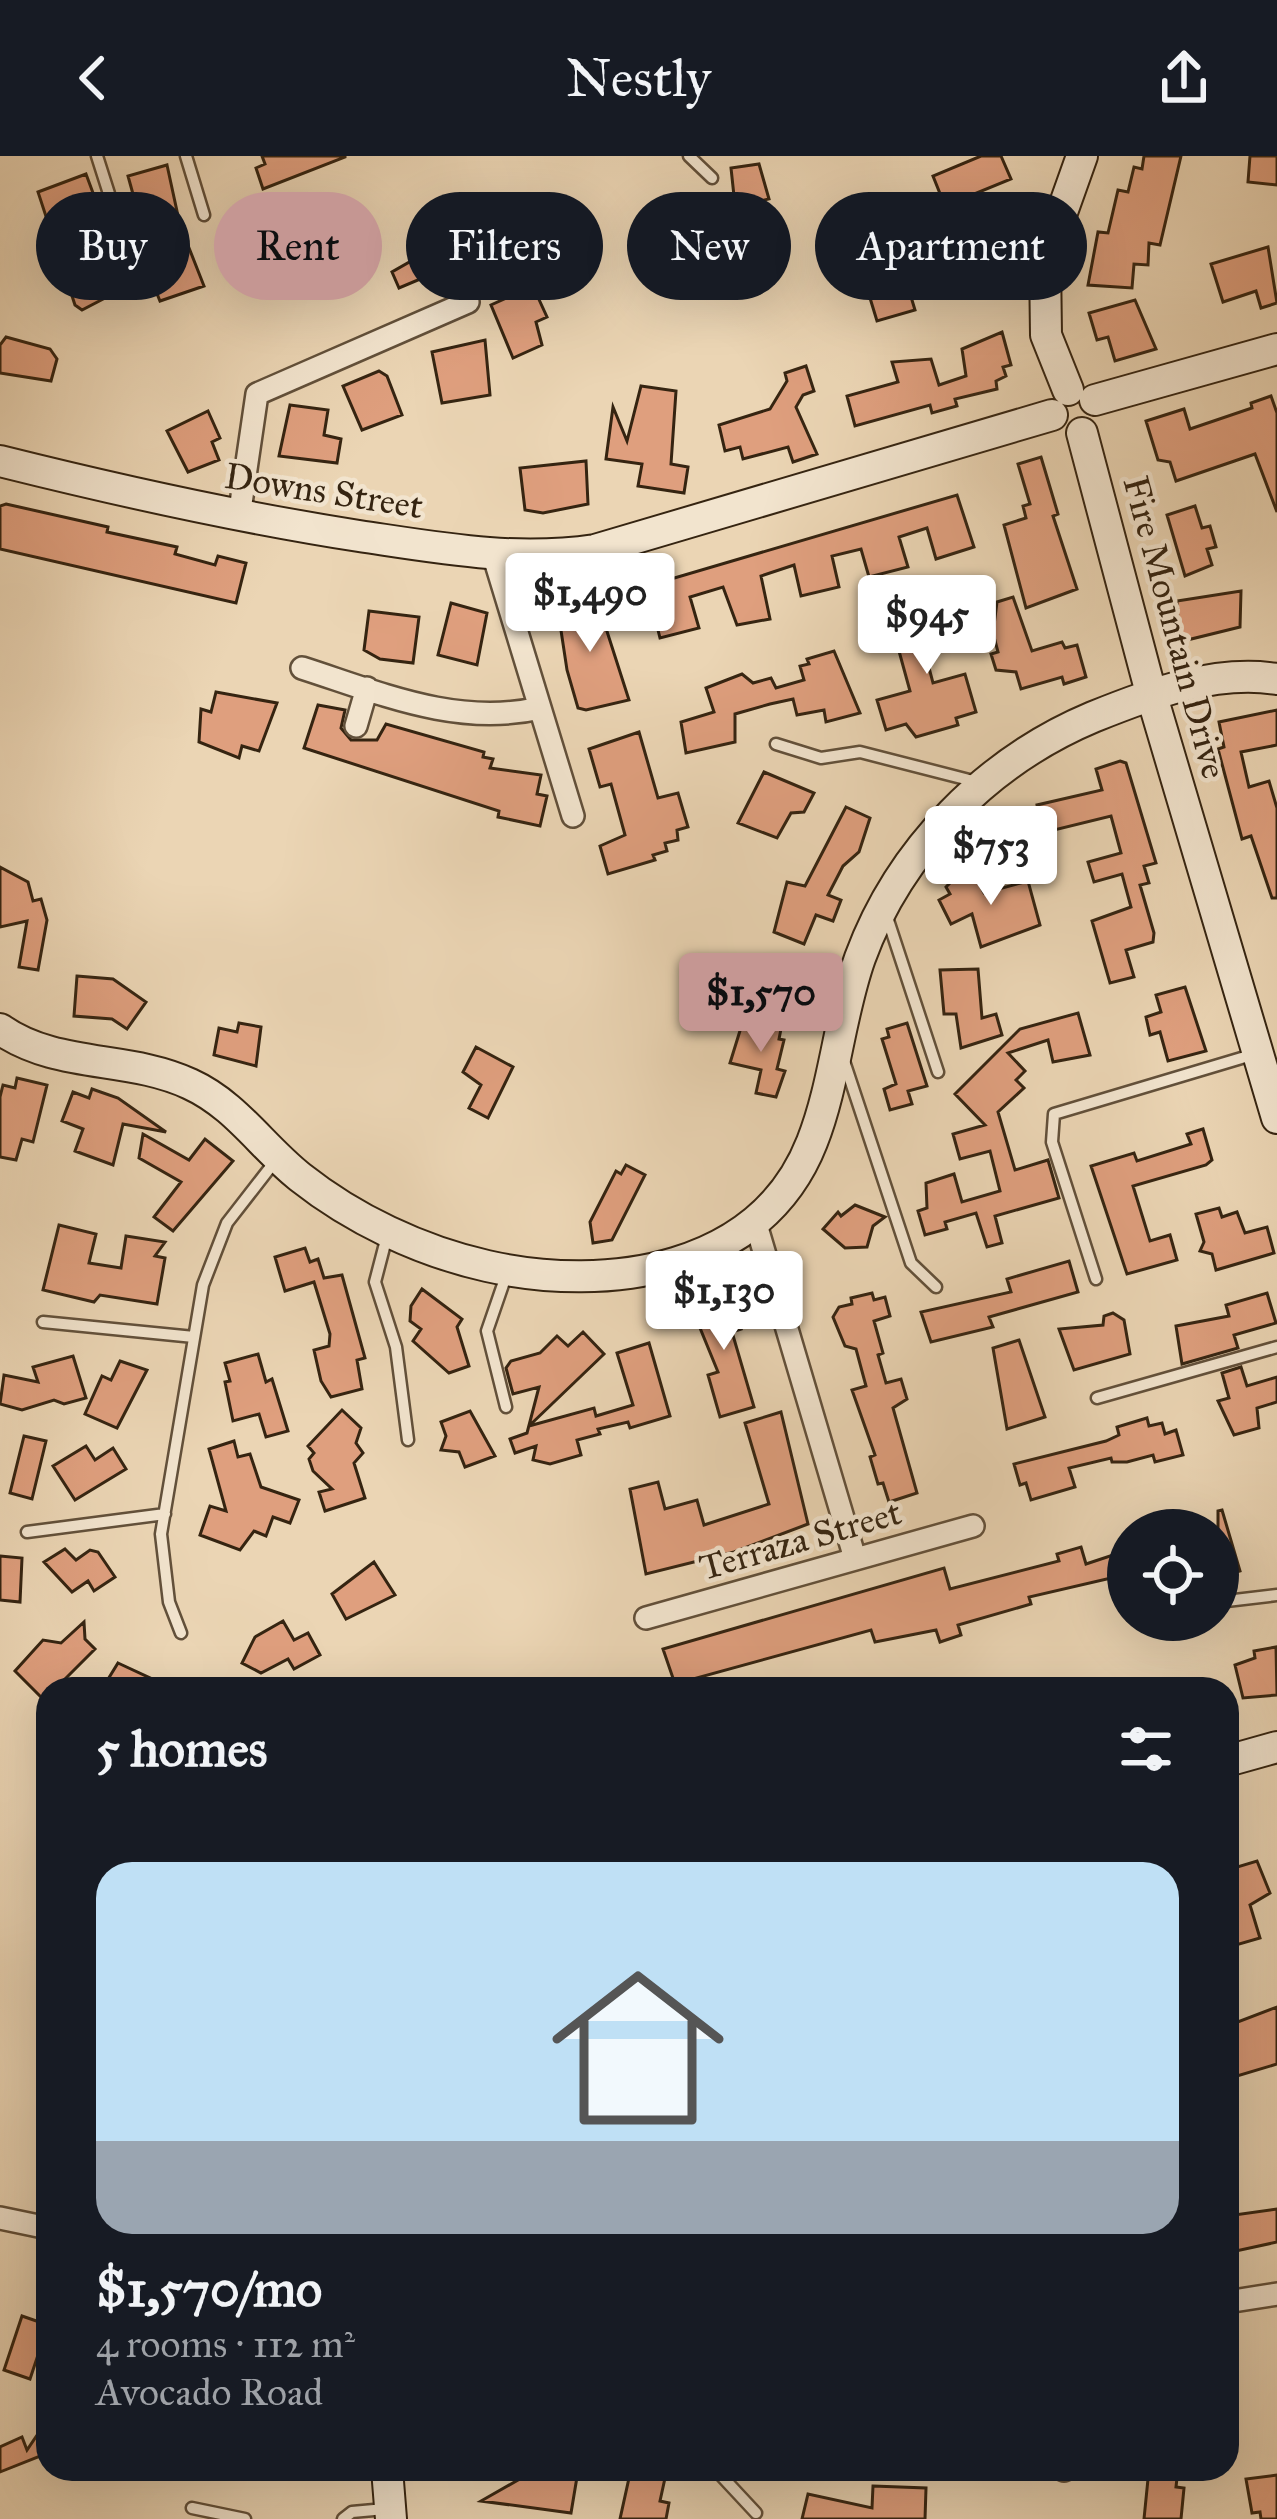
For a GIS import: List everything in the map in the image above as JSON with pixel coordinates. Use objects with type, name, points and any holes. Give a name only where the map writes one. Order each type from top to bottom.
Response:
[{"type":"main road","points":[[1072,401],[1046,335],[1045,260],[1082,156]]},
{"type":"main road","name":"Downs Street","points":[[0,461],[239,517],[494,556],[547,557],[596,550],[1072,401],[1277,349]]},
{"type":"main road","name":"Fire Mountain Drive","points":[[1072,401],[1060,428],[1082,433],[1151,693],[1277,1118]]},
{"type":"main road","points":[[0,1029],[19,1042],[66,1058],[130,1065],[189,1083],[237,1113],[302,1179],[388,1233],[508,1270],[557,1278],[641,1274],[712,1252],[772,1207],[812,1144],[860,957],[893,889],[980,783],[1041,739],[1151,693],[1250,674],[1277,679]]},
{"type":"main road","points":[[1239,1758],[1277,1747]]},
{"type":"main road","points":[[388,2481],[390,2514]]},
{"type":"street","points":[[239,517],[257,394],[468,302]]},
{"type":"street","points":[[494,556],[573,816]]},
{"type":"street","points":[[302,668],[453,713],[497,718],[539,708]]},
{"type":"street","points":[[356,726],[367,688]]},
{"type":"street","points":[[755,1221],[854,1555]]},
{"type":"street","name":"Terraza Street","points":[[646,1618],[854,1555],[973,1526]]},
{"type":"street","points":[[0,2218],[36,2226]]},
{"type":"street","points":[[1239,2300],[1277,2294]]},
{"type":"lane","points":[[97,156],[108,192]]},
{"type":"lane","points":[[186,156],[204,214]]},
{"type":"lane","points":[[689,156],[712,178]]},
{"type":"lane","points":[[776,744],[821,758],[860,752],[980,783]]},
{"type":"lane","points":[[884,908],[938,1072]]},
{"type":"lane","points":[[838,1044],[911,1263],[936,1287]]},
{"type":"lane","points":[[1096,1279],[1052,1142],[1054,1114],[1258,1053]]},
{"type":"lane","points":[[181,1633],[169,1603],[161,1534],[203,1285],[226,1223],[278,1157]]},
{"type":"lane","points":[[388,1233],[376,1282],[396,1347],[408,1440]]},
{"type":"lane","points":[[506,1407],[489,1356],[487,1331],[508,1270]]},
{"type":"lane","points":[[43,1322],[194,1337]]},
{"type":"lane","points":[[1096,1398],[1277,1347]]},
{"type":"lane","points":[[27,1532],[165,1514]]},
{"type":"lane","points":[[1239,1600],[1277,1595]]},
{"type":"lane","points":[[726,2481],[756,2513]]},
{"type":"lane","points":[[192,2508],[245,2519]]},
{"type":"lane","points":[[344,2519],[352,2512],[390,2514]]},
{"type":"building","points":[[262,156],[345,157],[263,189],[256,168],[265,164]]},
{"type":"building","points":[[981,156],[1001,156],[1011,179],[979,192],[939,192],[933,176]]},
{"type":"building","points":[[1144,156],[1181,156],[1160,245],[1149,243],[1148,265],[1134,264],[1132,288],[1088,285],[1098,232],[1108,233],[1118,190],[1128,192],[1134,167],[1142,169]]},
{"type":"building","points":[[1250,156],[1277,156],[1277,185],[1248,182]]},
{"type":"building","points":[[759,164],[767,192],[734,192],[731,168]]},
{"type":"building","points":[[167,165],[173,192],[132,192],[128,176]]},
{"type":"building","points":[[86,174],[93,192],[38,192]]},
{"type":"building","points":[[1268,247],[1277,303],[1261,308],[1256,291],[1223,302],[1211,264]]},
{"type":"building","points":[[190,250],[204,286],[190,291]]},
{"type":"building","points":[[406,264],[406,285],[399,288],[392,272]]},
{"type":"building","points":[[73,300],[101,300],[82,310]]},
{"type":"building","points":[[502,300],[539,300],[547,317],[536,322],[542,345],[513,358],[491,305]]},
{"type":"building","points":[[871,300],[912,300],[915,310],[877,321]]},
{"type":"building","points":[[1135,300],[1156,349],[1115,361],[1108,337],[1097,340],[1089,313]]},
{"type":"building","points":[[1002,332],[1011,365],[1003,367],[1006,376],[996,381],[997,389],[955,399],[957,406],[932,413],[930,405],[855,426],[847,396],[898,382],[892,362],[931,359],[939,385],[966,376],[962,349]]},
{"type":"building","points":[[6,337],[50,349],[57,359],[51,381],[0,373],[0,345]]},
{"type":"building","points":[[485,340],[490,395],[442,403],[432,352]]},
{"type":"building","points":[[806,366],[814,391],[803,395],[796,407],[817,454],[793,462],[788,447],[743,459],[740,447],[725,451],[719,425],[770,409],[787,381],[785,373]]},
{"type":"building","points":[[379,371],[387,376],[402,415],[362,430],[343,386]]},
{"type":"building","points":[[641,386],[676,391],[671,464],[688,467],[684,493],[638,486],[642,464],[606,459],[613,407],[627,441]]},
{"type":"building","points":[[1271,396],[1277,413],[1277,512],[1255,454],[1176,481],[1170,462],[1158,460],[1146,421],[1184,409],[1190,429],[1252,408],[1251,403]]},
{"type":"building","points":[[290,405],[328,410],[324,435],[341,439],[337,463],[279,456]]},
{"type":"building","points":[[208,411],[220,438],[212,442],[219,460],[188,472],[167,431]]},
{"type":"building","points":[[1041,457],[1058,514],[1053,516],[1077,589],[1026,608],[1004,525],[1026,518],[1023,506],[1030,504],[1018,464]]},
{"type":"building","points":[[586,461],[588,504],[543,513],[525,510],[520,468]]},
{"type":"building","points":[[957,495],[974,547],[936,559],[927,528],[899,537],[908,567],[869,577],[861,549],[832,556],[839,587],[801,596],[794,565],[761,576],[770,619],[737,625],[723,587],[690,597],[699,628],[660,638],[647,586]]},
{"type":"building","points":[[0,506],[177,547],[175,554],[215,565],[218,556],[246,563],[236,603],[0,549]]},
{"type":"building","points":[[1195,506],[1202,528],[1210,526],[1216,547],[1207,549],[1212,565],[1185,576],[1167,515]]},
{"type":"building","points":[[1241,591],[1240,627],[1179,642],[1177,601]]},
{"type":"building","points":[[595,594],[629,700],[586,710],[578,708],[567,670],[557,604]]},
{"type":"building","points":[[1013,597],[1032,651],[1062,642],[1065,648],[1077,645],[1086,677],[1064,684],[1062,677],[1021,689],[1016,672],[996,670],[991,654],[998,652],[993,633],[997,602]]},
{"type":"building","points":[[451,603],[487,613],[477,665],[438,655]]},
{"type":"building","points":[[959,604],[965,628],[923,645],[933,683],[965,674],[976,712],[956,718],[958,725],[916,737],[906,724],[886,730],[877,700],[910,691],[891,622]]},
{"type":"building","points":[[369,611],[419,617],[413,663],[380,659],[364,650]]},
{"type":"building","points":[[834,651],[860,713],[826,722],[824,710],[797,715],[793,699],[770,704],[735,714],[735,742],[686,753],[681,722],[714,712],[706,688],[742,674],[753,683],[771,678],[776,688],[804,680],[800,666],[809,664],[807,659]]},
{"type":"building","points":[[216,692],[277,703],[259,751],[242,746],[239,758],[199,742],[201,709],[211,712]]},
{"type":"building","points":[[318,705],[345,710],[341,728],[351,740],[377,740],[386,724],[484,752],[483,757],[493,759],[490,768],[541,775],[537,794],[547,796],[540,826],[498,817],[499,811],[304,748]]},
{"type":"building","points":[[1277,710],[1277,745],[1241,752],[1249,787],[1269,781],[1277,808],[1277,898],[1272,898],[1251,836],[1242,839],[1218,749],[1224,747],[1219,722]]},
{"type":"building","points":[[639,732],[658,798],[678,793],[688,827],[677,830],[678,840],[665,843],[667,851],[653,855],[655,860],[608,874],[600,846],[625,835],[611,784],[600,787],[589,749]]},
{"type":"building","points":[[1126,763],[1156,863],[1144,866],[1149,883],[1140,885],[1154,933],[1153,942],[1126,950],[1134,977],[1110,983],[1092,921],[1131,907],[1122,874],[1094,882],[1088,862],[1121,853],[1111,816],[1042,833],[1037,805],[1102,790],[1096,769]]},
{"type":"building","points":[[764,772],[814,793],[804,812],[791,813],[777,838],[738,823]]},
{"type":"building","points":[[846,807],[870,818],[859,852],[843,866],[828,895],[841,900],[833,921],[816,915],[804,944],[774,932],[787,882],[805,886]]},
{"type":"building","points":[[0,867],[28,882],[33,901],[41,899],[47,920],[38,970],[19,967],[27,921],[0,927]]},
{"type":"building","points":[[972,870],[984,893],[1028,881],[1040,925],[981,947],[972,914],[951,924],[939,900],[950,894],[946,887],[954,879]]},
{"type":"building","points":[[978,969],[982,1018],[996,1014],[1002,1035],[961,1048],[956,1014],[944,1014],[940,970]]},
{"type":"building","points":[[77,976],[113,979],[146,1002],[127,1029],[112,1019],[74,1016]]},
{"type":"building","points":[[1185,987],[1206,1051],[1168,1061],[1160,1032],[1150,1035],[1146,1017],[1161,1012],[1156,995]]},
{"type":"building","points":[[1078,1013],[1090,1055],[1053,1062],[1048,1040],[1008,1053],[1025,1071],[1016,1080],[1024,1088],[998,1112],[1015,1170],[1048,1160],[1059,1198],[995,1216],[1002,1243],[987,1247],[976,1213],[945,1222],[947,1229],[925,1235],[918,1211],[927,1208],[926,1183],[954,1174],[962,1202],[1000,1191],[990,1151],[960,1159],[953,1134],[985,1125],[955,1094],[1020,1029]]},
{"type":"building","points":[[743,1021],[781,1029],[779,1039],[784,1040],[777,1069],[785,1071],[776,1097],[756,1093],[761,1070],[730,1063]]},
{"type":"building","points":[[239,1023],[261,1027],[256,1066],[214,1055],[219,1028],[237,1032]]},
{"type":"building","points":[[907,1023],[927,1086],[908,1091],[912,1104],[890,1110],[884,1089],[896,1084],[882,1039],[889,1037],[887,1029]]},
{"type":"building","points":[[476,1047],[513,1067],[488,1118],[469,1108],[481,1085],[463,1072]]},
{"type":"building","points":[[17,1078],[47,1085],[33,1142],[22,1139],[16,1160],[0,1157],[0,1097],[3,1085],[15,1088]]},
{"type":"building","points":[[92,1089],[118,1098],[166,1132],[123,1124],[113,1165],[75,1151],[83,1129],[62,1121],[73,1092],[89,1098]]},
{"type":"building","points":[[1203,1129],[1212,1160],[1206,1165],[1133,1186],[1150,1241],[1170,1235],[1177,1260],[1127,1274],[1091,1166],[1134,1153],[1137,1161],[1191,1144],[1187,1134]]},
{"type":"building","points":[[143,1134],[189,1160],[205,1139],[233,1161],[173,1231],[154,1217],[181,1182],[139,1158]]},
{"type":"building","points":[[626,1165],[645,1175],[612,1240],[593,1243],[590,1222],[616,1171],[621,1174]]},
{"type":"building","points":[[855,1205],[885,1217],[873,1226],[867,1247],[845,1248],[823,1229],[838,1212],[841,1216]]},
{"type":"building","points":[[1219,1208],[1222,1217],[1237,1212],[1245,1233],[1267,1227],[1274,1253],[1216,1270],[1212,1254],[1200,1251],[1204,1242],[1196,1214]]},
{"type":"building","points":[[59,1225],[96,1234],[89,1263],[121,1268],[126,1236],[165,1242],[155,1256],[165,1258],[157,1304],[100,1295],[94,1302],[43,1290]]},
{"type":"building","points":[[305,1248],[310,1262],[318,1259],[324,1278],[342,1275],[365,1358],[357,1360],[362,1389],[331,1397],[321,1381],[314,1350],[329,1346],[330,1334],[314,1282],[285,1291],[275,1257]]},
{"type":"building","points":[[1069,1261],[1078,1292],[989,1317],[993,1327],[931,1342],[921,1312],[1011,1292],[1007,1279]]},
{"type":"building","points":[[723,1287],[741,1329],[732,1332],[754,1407],[720,1417],[708,1375],[718,1372],[698,1323],[703,1321],[695,1296]]},
{"type":"building","points":[[422,1289],[462,1319],[457,1327],[469,1366],[449,1373],[413,1341],[421,1329],[410,1321],[411,1306]]},
{"type":"building","points":[[872,1293],[874,1300],[885,1297],[890,1316],[874,1321],[883,1353],[878,1355],[886,1383],[901,1379],[907,1399],[893,1408],[917,1493],[889,1502],[883,1483],[878,1484],[870,1457],[875,1455],[852,1390],[866,1386],[856,1349],[845,1346],[833,1317],[839,1307],[852,1304],[851,1298]]},
{"type":"building","points":[[1267,1293],[1276,1323],[1234,1335],[1238,1348],[1182,1364],[1176,1326],[1229,1316],[1226,1305]]},
{"type":"building","points":[[1113,1313],[1124,1320],[1130,1354],[1074,1370],[1059,1329],[1103,1325],[1104,1316]]},
{"type":"building","points":[[583,1332],[604,1354],[529,1426],[594,1408],[596,1416],[633,1405],[617,1353],[649,1343],[670,1416],[630,1428],[628,1422],[598,1429],[600,1434],[577,1440],[581,1455],[550,1464],[533,1460],[536,1446],[515,1453],[510,1439],[527,1433],[539,1387],[513,1394],[506,1368],[511,1361],[540,1353],[557,1336],[568,1346]]},
{"type":"building","points":[[1019,1340],[1045,1417],[1007,1429],[993,1348]]},
{"type":"building","points":[[258,1354],[266,1382],[272,1379],[288,1431],[266,1437],[259,1414],[233,1421],[225,1382],[230,1381],[225,1363]]},
{"type":"building","points":[[73,1356],[86,1398],[64,1404],[54,1400],[22,1410],[0,1404],[4,1375],[38,1382],[33,1367]]},
{"type":"building","points":[[120,1361],[147,1370],[117,1428],[85,1414],[102,1376],[111,1380]]},
{"type":"building","points":[[1241,1367],[1247,1386],[1277,1377],[1277,1402],[1257,1408],[1259,1428],[1234,1435],[1218,1401],[1229,1398],[1222,1373]]},
{"type":"building","points":[[342,1410],[361,1428],[356,1443],[363,1453],[354,1463],[365,1498],[325,1511],[319,1492],[332,1489],[313,1471],[309,1459],[314,1453],[308,1446]]},
{"type":"building","points":[[470,1411],[495,1456],[465,1467],[459,1452],[441,1450],[446,1436],[441,1422]]},
{"type":"building","points":[[781,1412],[808,1524],[734,1552],[646,1574],[630,1489],[658,1482],[665,1509],[697,1500],[704,1525],[769,1504],[745,1423]]},
{"type":"building","points":[[1147,1418],[1149,1426],[1162,1423],[1165,1434],[1176,1430],[1183,1455],[1155,1462],[1153,1455],[1127,1462],[1112,1462],[1111,1458],[1069,1468],[1075,1487],[1031,1500],[1026,1483],[1020,1485],[1014,1464],[1106,1441],[1119,1435],[1117,1427]]},
{"type":"building","points":[[24,1436],[46,1441],[32,1499],[10,1493]]},
{"type":"building","points":[[234,1441],[238,1457],[250,1454],[261,1487],[299,1500],[290,1523],[273,1517],[266,1536],[254,1531],[240,1550],[200,1535],[210,1506],[226,1511],[209,1449]]},
{"type":"building","points":[[86,1446],[95,1460],[113,1448],[126,1469],[75,1500],[53,1466]]},
{"type":"building","points":[[1081,1547],[1086,1564],[1107,1557],[1107,1579],[1029,1597],[1031,1604],[958,1625],[961,1635],[940,1642],[936,1630],[875,1642],[871,1630],[700,1677],[673,1677],[663,1649],[944,1568],[950,1589],[1059,1561],[1057,1554]]},
{"type":"building","points":[[65,1549],[76,1560],[90,1550],[98,1552],[115,1577],[94,1591],[88,1581],[72,1592],[44,1562]]},
{"type":"building","points":[[0,1556],[22,1558],[20,1602],[0,1600]]},
{"type":"building","points":[[374,1562],[395,1595],[346,1619],[332,1594]]},
{"type":"building","points":[[283,1621],[294,1640],[308,1633],[320,1655],[294,1669],[288,1659],[261,1673],[242,1663],[255,1637]]},
{"type":"building","points":[[84,1622],[85,1639],[95,1649],[67,1677],[36,1677],[36,1692],[15,1671],[43,1640],[61,1643]]},
{"type":"building","points":[[1276,1647],[1277,1695],[1243,1698],[1235,1665],[1255,1658],[1254,1651]]},
{"type":"building","points":[[118,1663],[148,1677],[109,1677]]},
{"type":"building","points":[[1257,1861],[1270,1893],[1250,1905],[1260,1938],[1239,1944],[1239,1866]]},
{"type":"building","points":[[1277,2007],[1277,2064],[1239,2075],[1239,2021]]},
{"type":"building","points":[[1277,2209],[1277,2242],[1239,2250],[1239,2214]]},
{"type":"building","points":[[22,2316],[36,2321],[36,2361],[30,2379],[4,2370]]},
{"type":"building","points":[[22,2437],[27,2450],[36,2437],[36,2458],[0,2472],[0,2447]]},
{"type":"building","points":[[1277,2475],[1277,2519],[1261,2519],[1260,2512],[1252,2513],[1246,2479]]},
{"type":"building","points":[[516,2481],[576,2481],[571,2513],[481,2501]]},
{"type":"building","points":[[628,2481],[664,2481],[660,2501],[669,2503],[666,2519],[620,2519]]},
{"type":"building","points":[[1148,2481],[1177,2481],[1176,2487],[1184,2488],[1181,2519],[1144,2519]]},
{"type":"building","points":[[873,2486],[926,2488],[925,2519],[802,2519],[808,2494],[872,2508]]}]
